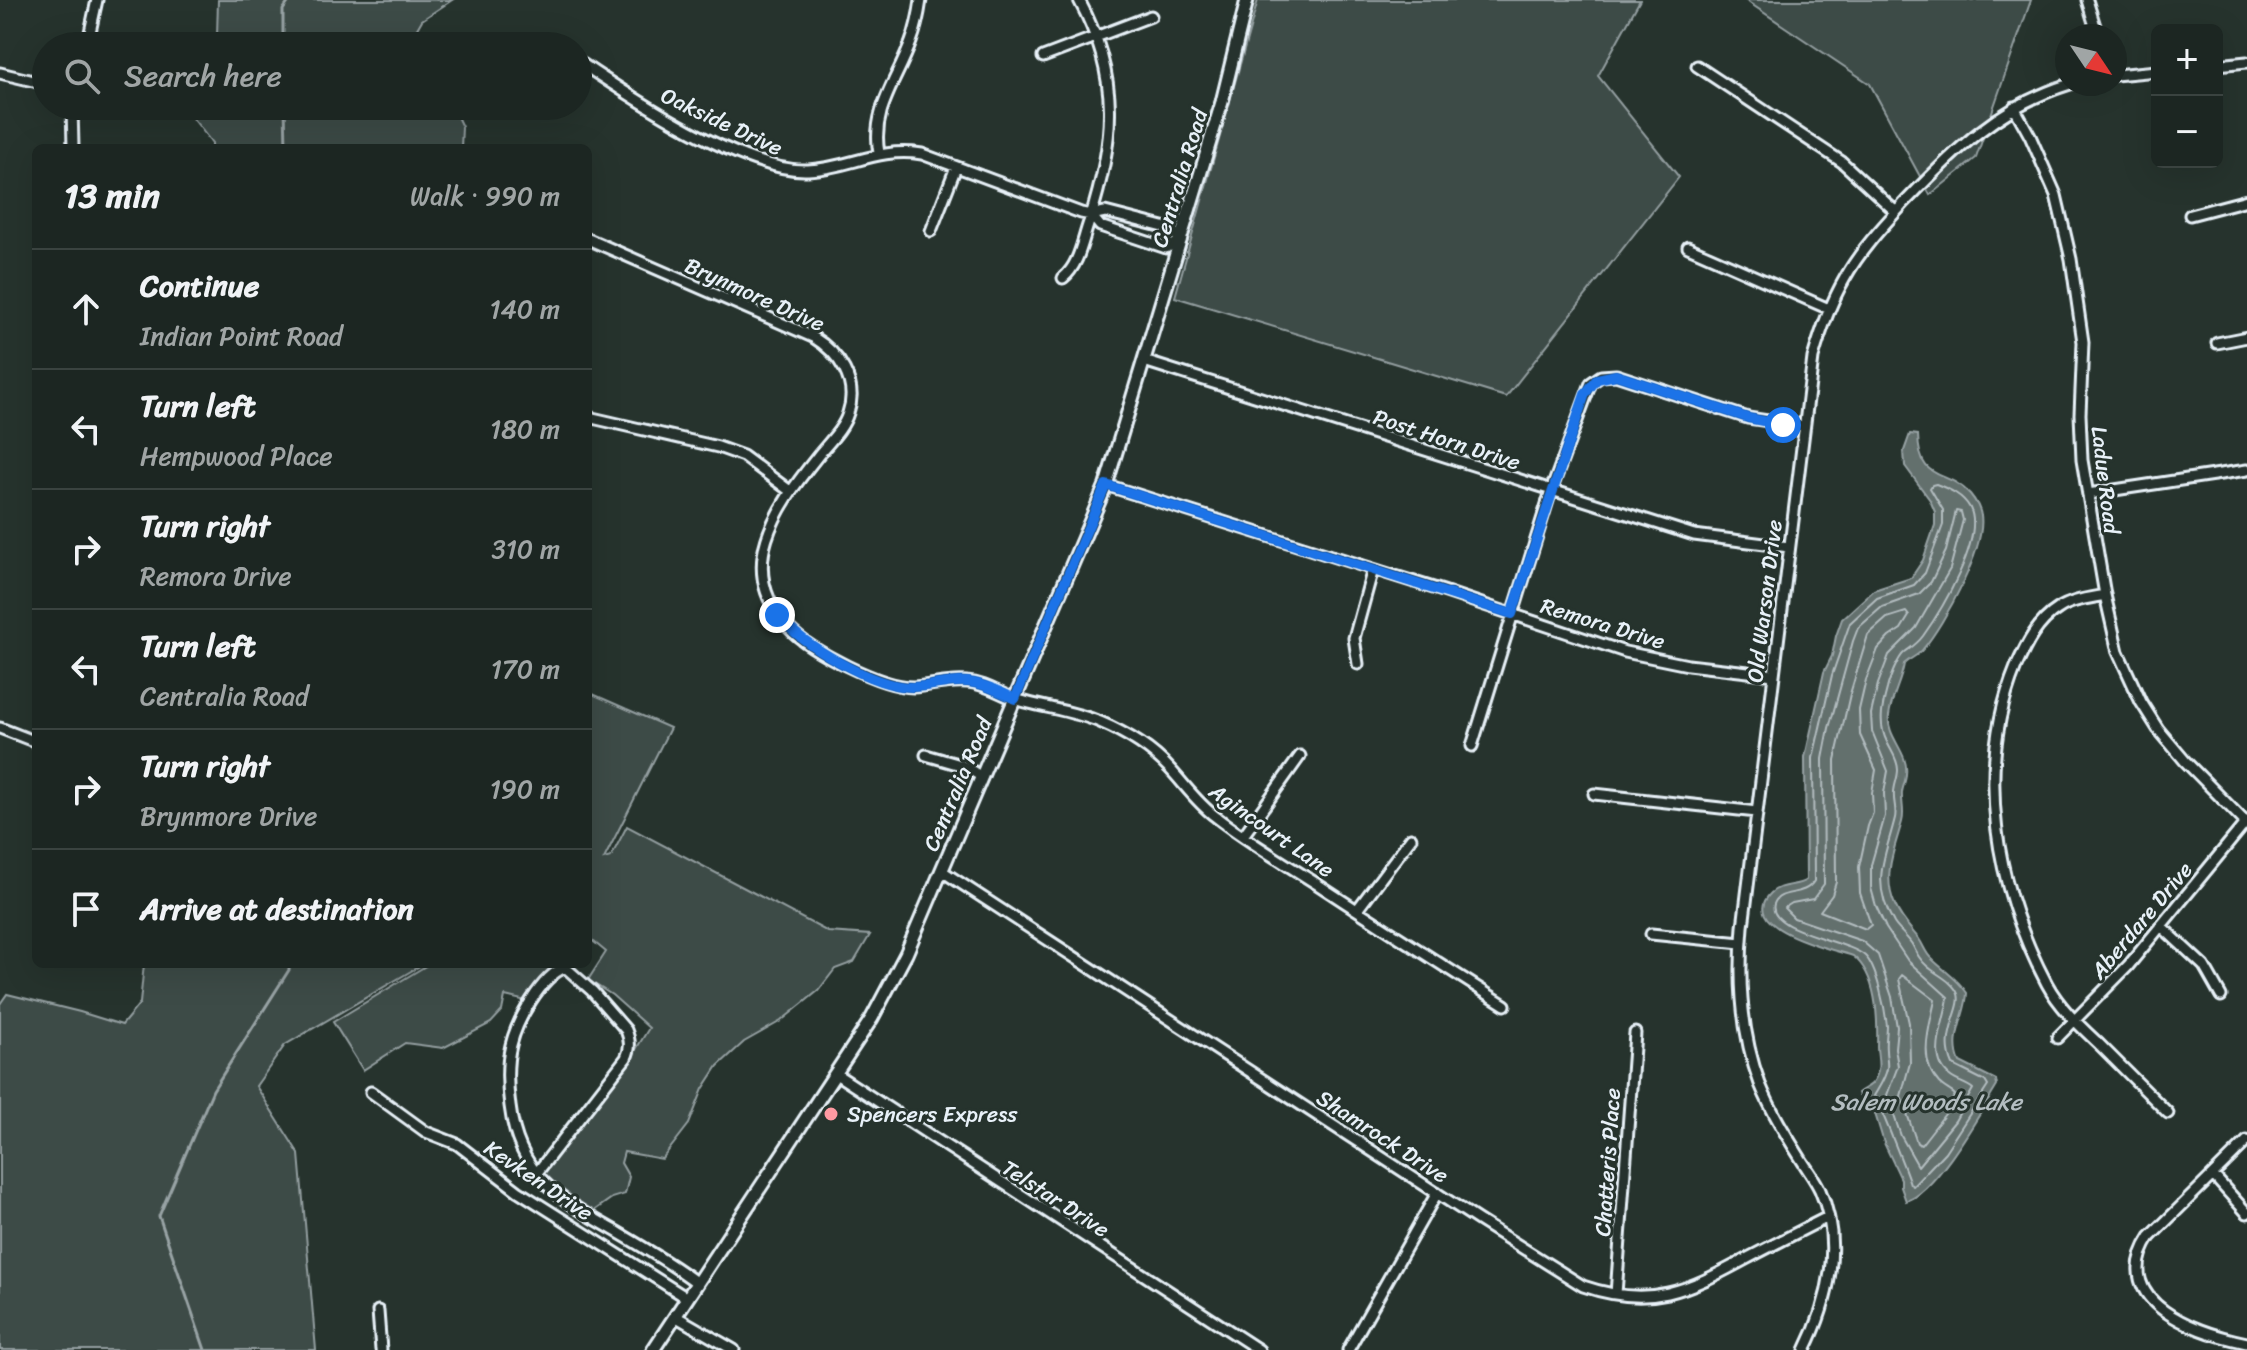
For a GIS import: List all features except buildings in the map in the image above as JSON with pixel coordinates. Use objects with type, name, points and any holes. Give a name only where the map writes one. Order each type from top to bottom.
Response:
[{"type":"main road","name":"Centralia Road","points":[[653,1350],[776,1160],[836,1074],[888,989],[942,871],[1106,485],[1235,57],[1247,0]]},
{"type":"street","points":[[90,32],[97,0]]},
{"type":"street","points":[[879,153],[877,132],[882,106],[911,42],[921,0]]},
{"type":"street","points":[[1063,278],[1076,262],[1091,215],[1109,147],[1111,125],[1110,86],[1096,37],[1079,0]]},
{"type":"street","points":[[2087,0],[2094,24]]},
{"type":"street","points":[[1043,57],[1151,16]]},
{"type":"street","points":[[2223,64],[2247,62]]},
{"type":"street","points":[[1697,66],[1842,162],[1896,212]]},
{"type":"street","name":"Oakside Drive","points":[[592,70],[680,125],[756,160],[785,169],[821,169],[895,151],[922,154],[1091,215],[1100,226],[1166,248],[1181,241],[1171,229],[1105,212],[1091,215]]},
{"type":"street","points":[[2127,74],[2151,72]]},
{"type":"street","points":[[0,73],[32,81]]},
{"type":"street","name":"Old Warson Drive","points":[[1805,1350],[1821,1313],[1830,1274],[1832,1254],[1828,1217],[1820,1189],[1781,1128],[1752,1057],[1741,992],[1741,943],[1813,358],[1829,309],[1856,260],[1896,212],[1963,143],[2014,107],[2055,90]]},
{"type":"street","name":"Ladue Road","points":[[2014,107],[2056,195],[2071,259],[2083,342],[2080,434],[2105,595],[2118,652],[2141,702],[2177,753],[2246,822]]},
{"type":"street","points":[[72,120],[73,144]]},
{"type":"street","points":[[931,231],[956,167]]},
{"type":"street","points":[[2190,215],[2247,200]]},
{"type":"street","name":"Brynmore Drive","points":[[592,241],[813,337],[836,355],[850,387],[848,414],[842,426],[790,491],[772,522],[765,544],[762,569],[767,596],[790,630],[827,656],[890,684],[912,687],[967,682],[992,688],[1015,699]]},
{"type":"street","points":[[1688,247],[1829,309]]},
{"type":"street","points":[[2217,343],[2247,337]]},
{"type":"street","name":"Post Horn Drive","points":[[1144,361],[1694,535],[1789,547]]},
{"type":"street","points":[[1472,746],[1551,491],[1587,389],[1597,379],[1616,375],[1748,418],[1803,426]]},
{"type":"street","points":[[592,418],[718,447],[743,456],[790,491]]},
{"type":"street","points":[[2088,494],[2247,470]]},
{"type":"street","name":"Remora Drive","points":[[1106,485],[1656,659],[1774,675]]},
{"type":"street","points":[[1358,664],[1354,638],[1373,569]]},
{"type":"street","points":[[2105,595],[2062,606],[2032,636],[2015,671],[2004,703],[1994,779],[1998,846],[2014,906],[2047,984],[2075,1021],[2168,1113]]},
{"type":"street","name":"Agincourt Lane","points":[[1015,699],[1096,720],[1131,737],[1161,759],[1214,816],[1505,1005]]},
{"type":"street","points":[[0,728],[32,740]]},
{"type":"street","points":[[926,755],[964,766],[982,777]]},
{"type":"street","points":[[1243,836],[1300,756]]},
{"type":"street","points":[[1594,794],[1757,812]]},
{"type":"street","name":"Aberdare Drive","points":[[2057,1038],[2128,966],[2246,822]]},
{"type":"street","points":[[1357,910],[1411,838]]},
{"type":"street","name":"Shamrock Drive","points":[[942,871],[1566,1277],[1600,1292],[1650,1296],[1685,1290],[1828,1217]]},
{"type":"street","points":[[2161,926],[2204,966],[2221,996]]},
{"type":"street","points":[[1651,934],[1741,943]]},
{"type":"street","points":[[564,968],[525,1008],[513,1037],[509,1054],[508,1091],[514,1133],[536,1174],[567,1203],[658,1255],[697,1283]]},
{"type":"street","points":[[536,1174],[629,1051],[626,1030],[592,991],[566,968]]},
{"type":"street","name":"Chatteris Place","points":[[1616,1294],[1635,1033]]},
{"type":"street","name":"Telstar Drive","points":[[836,1074],[1259,1350]]},
{"type":"street","name":"Kevken Drive","points":[[371,1092],[426,1132],[457,1144],[518,1191],[687,1298]]},
{"type":"street","points":[[2247,1141],[2145,1245],[2140,1261],[2142,1283],[2152,1301],[2182,1323],[2247,1343]]},
{"type":"street","points":[[2213,1175],[2247,1213]]},
{"type":"street","points":[[1348,1350],[1437,1193]]},
{"type":"street","points":[[378,1311],[381,1350]]},
{"type":"street","points":[[675,1316],[734,1350]]},
{"type":"shaded area","points":[[218,0],[452,0],[422,20],[415,32],[217,32]]},
{"type":"shaded area","points":[[1258,0],[1640,0],[1598,76],[1679,177],[1506,397],[1175,297]]},
{"type":"shaded area","points":[[1745,0],[2031,0],[1976,158],[1930,195],[1870,84]]},
{"type":"shaded area","points":[[194,120],[459,120],[462,127],[461,144],[212,143]]},
{"type":"shaded area","points":[[592,694],[670,728],[604,859],[611,857],[627,826],[828,932],[870,935],[854,962],[835,969],[818,991],[781,1021],[744,1042],[718,1066],[703,1089],[689,1124],[662,1159],[624,1152],[621,1163],[629,1177],[625,1194],[612,1198],[592,1212],[558,1192],[542,1173],[649,1028],[612,995],[588,980],[606,952],[592,940]]},
{"type":"shaded area","points":[[144,968],[416,968],[285,1045],[256,1086],[299,1154],[316,1350],[0,1350],[0,1004],[7,994],[122,1025],[140,1003]]},
{"type":"shaded area","points":[[422,968],[553,968],[526,1001],[505,996],[502,1011],[491,1023],[443,1048],[405,1043],[363,1070],[333,1022]]},
{"type":"water","name":"Salem Woods Lake","points":[[1910,434],[1918,435],[1923,461],[1929,468],[1972,496],[1980,513],[1981,530],[1962,585],[1923,649],[1904,664],[1892,703],[1889,724],[1904,759],[1906,774],[1902,792],[1903,818],[1891,863],[1889,884],[1897,910],[1928,954],[1967,993],[1956,1044],[1960,1062],[1996,1080],[1997,1086],[1943,1168],[1918,1195],[1906,1201],[1901,1179],[1884,1143],[1873,1107],[1858,1093],[1872,1083],[1878,1069],[1876,1010],[1867,974],[1853,956],[1810,943],[1776,927],[1766,917],[1763,906],[1775,890],[1806,880],[1805,757],[1824,672],[1832,656],[1842,619],[1874,590],[1911,578],[1923,560],[1935,525],[1935,512],[1930,500],[1905,466],[1904,451]]},
{"type":"waterway","points":[[283,32],[283,10],[290,0]]},
{"type":"waterway","points":[[285,120],[286,144]]},
{"type":"waterway","points":[[205,1350],[159,1216],[213,1090],[289,968]]},
{"type":"place","name":"Spencers Express","points":[[831,1114]]},
{"type":"route","points":[[777,615],[808,645],[890,684],[912,687],[967,682],[992,688],[1015,699],[1106,485],[1512,614],[1585,394],[1591,383],[1601,376],[1616,375],[1748,418],[1783,425]]}]
